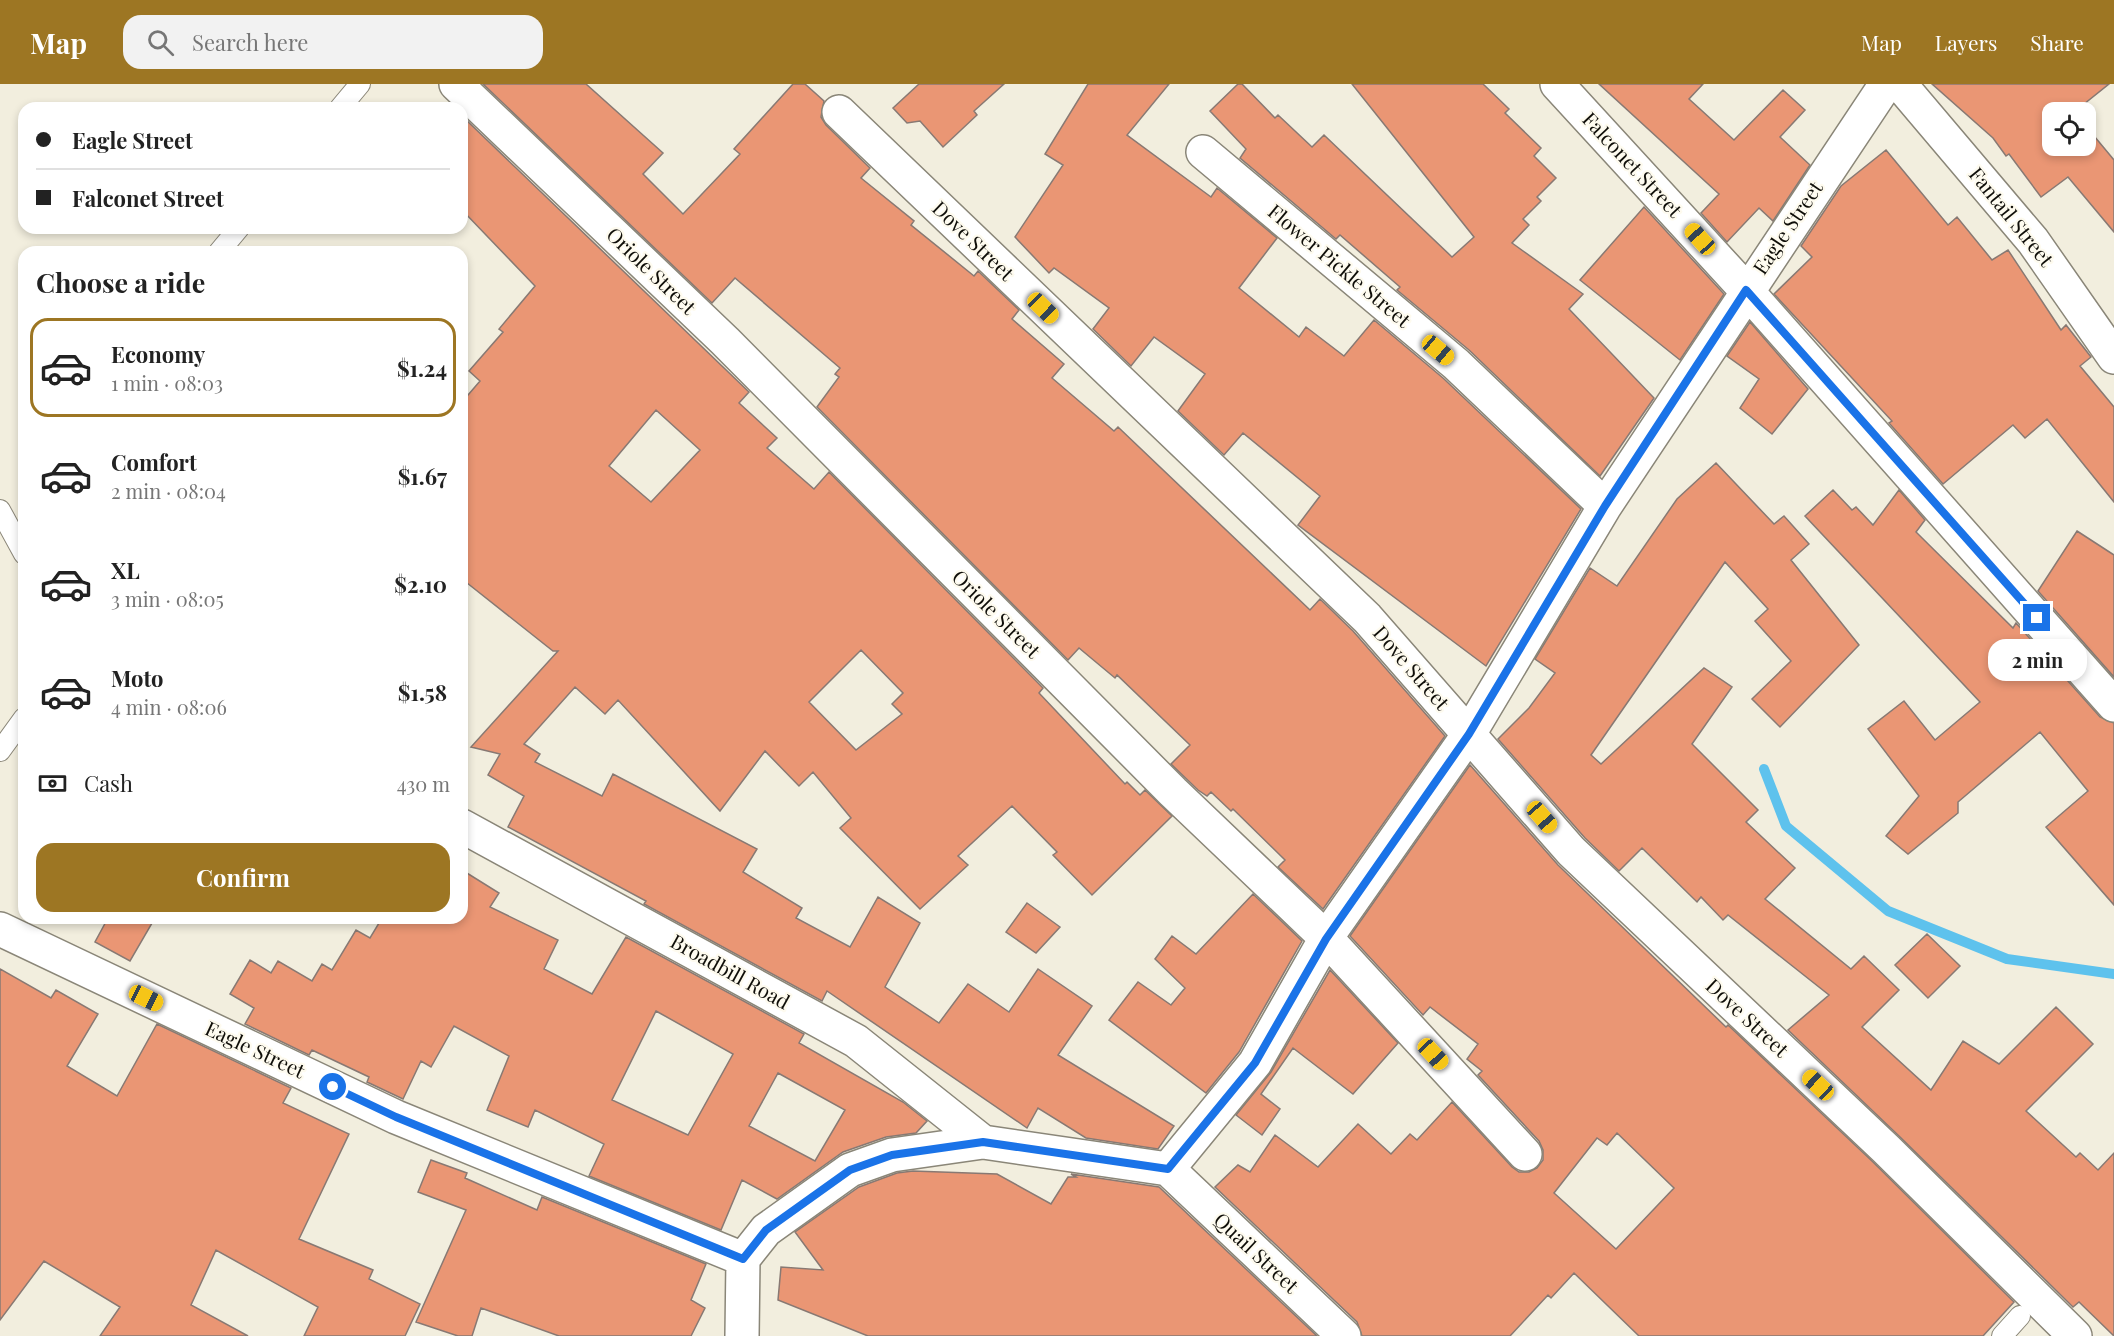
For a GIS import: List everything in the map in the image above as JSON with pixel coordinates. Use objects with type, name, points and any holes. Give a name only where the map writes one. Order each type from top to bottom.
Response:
[{"type":"street","name":"Oriole Street","points":[[456,84],[725,341],[1173,792],[1326,939],[1525,1154]]},
{"type":"street","name":"Falconet Street","points":[[1557,84],[1746,290],[2114,705]]},
{"type":"street","name":"Eagle Street","points":[[1168,1169],[1255,1063],[1326,939],[1469,734],[1605,506],[1746,290],[1886,84]]},
{"type":"street","name":"Fantail Street","points":[[1900,84],[2033,241],[2114,357]]},
{"type":"street","name":"Dove Street","points":[[839,112],[1367,618],[1571,850],[1886,1149],[2071,1335]]},
{"type":"street","name":"Flower Pickle Street","points":[[1203,152],[1456,364],[1605,506]]},
{"type":"street","name":"Broadbill Road","points":[[468,829],[856,1041],[983,1142]]},
{"type":"street","name":"Eagle Street","points":[[0,929],[396,1117],[743,1259]]},
{"type":"street","points":[[742,1336],[743,1259],[766,1230],[850,1170],[892,1155],[983,1142],[1168,1169]]},
{"type":"street","name":"Quail Street","points":[[1168,1169],[1344,1336]]},
{"type":"lane","points":[[345,102],[360,84]]},
{"type":"lane","points":[[224,246],[234,234]]},
{"type":"lane","points":[[0,510],[18,543]]},
{"type":"lane","points":[[0,751],[18,726]]},
{"type":"lane","points":[[2002,1336],[2020,1316]]},
{"type":"building","points":[[483,84],[586,84],[663,153],[643,174],[683,214],[740,154],[734,149],[793,84],[805,84],[824,101],[821,117],[826,125],[870,168],[861,178],[914,221],[911,225],[974,276],[978,271],[1019,310],[1012,319],[1064,364],[1052,378],[1114,431],[1118,427],[1310,610],[1320,599],[1353,631],[1445,736],[1323,909],[1278,867],[1285,860],[1233,809],[1231,811],[1211,792],[1207,796],[1198,790],[1171,764],[1190,745],[1117,675],[1115,678],[1079,648],[1068,660],[817,407],[839,377],[835,374],[840,368],[735,278],[712,303]]},
{"type":"building","points":[[919,84],[1004,84],[974,111],[977,115],[943,147],[920,121],[907,123],[893,108]]},
{"type":"building","points":[[1088,84],[1169,84],[1127,135],[1211,197],[1217,188],[1277,238],[1239,288],[1299,337],[1306,327],[1344,356],[1374,320],[1443,378],[1581,509],[1486,666],[1298,525],[1320,496],[1243,433],[1224,455],[1178,411],[1205,374],[1154,337],[1131,366],[1093,329],[1109,308],[1054,268],[1049,273],[1015,237],[1063,165],[1045,154]]},
{"type":"building","points":[[1238,84],[1242,84],[1275,118],[1278,115],[1312,147],[1324,135],[1452,257],[1474,237],[1352,84],[1483,84],[1509,109],[1505,113],[1541,148],[1534,156],[1556,178],[1537,197],[1541,201],[1523,219],[1529,225],[1512,243],[1583,294],[1569,309],[1654,398],[1600,476],[1469,350],[1397,290],[1400,287],[1340,235],[1336,239],[1240,158],[1246,149],[1210,111]]},
{"type":"building","points":[[1599,84],[1703,84],[1689,99],[1734,140],[1783,90],[1805,110],[1780,137],[1810,165],[1773,221],[1759,208],[1727,242],[1701,213],[1719,194]]},
{"type":"building","points":[[1932,84],[2109,84],[2086,102],[2042,102],[2042,156],[2096,156],[2096,138],[2114,160],[2114,232],[2068,177],[2041,197],[2009,154],[2006,156],[1993,138]]},
{"type":"building","points":[[468,122],[749,392],[739,403],[777,438],[767,448],[814,489],[829,472],[1043,688],[1039,693],[1125,784],[1127,782],[1140,795],[1145,790],[1172,816],[1092,895],[1053,855],[1057,852],[1012,806],[958,856],[968,865],[920,909],[840,828],[851,818],[813,772],[799,786],[765,751],[720,811],[618,700],[605,714],[575,687],[524,744],[540,754],[535,762],[602,796],[613,774],[757,849],[743,872],[802,908],[796,918],[850,947],[878,897],[920,923],[885,987],[939,1023],[968,984],[1009,1012],[1038,969],[1092,1006],[1058,1055],[1174,1126],[1158,1149],[1086,1138],[1038,1108],[1027,1128],[827,991],[822,1001],[644,904],[646,901],[508,827],[524,796],[488,775],[500,754],[471,747],[558,651],[553,651],[468,584],[468,395],[480,381],[469,371],[503,332],[499,329],[535,286],[468,216]],"holes":[[[656,410],[700,450],[651,502],[609,466]],[[861,650],[903,693],[892,704],[902,714],[856,750],[809,702]]]},
{"type":"building","points":[[1886,150],[1948,225],[1957,217],[1992,260],[2008,250],[2061,330],[2066,325],[2091,357],[2080,366],[2114,407],[2114,502],[2047,419],[2025,438],[2013,425],[1943,484],[1889,423],[1892,421],[1774,294],[1812,257],[1801,246],[1841,186]]},
{"type":"building","points":[[1644,207],[1724,294],[1680,360],[1580,280]]},
{"type":"building","points":[[1750,322],[1808,389],[1772,434],[1740,408],[1759,379],[1727,356]]},
{"type":"building","points":[[1716,463],[1774,524],[1784,516],[1809,544],[1791,560],[1859,645],[1780,727],[1752,699],[1791,661],[1755,621],[1768,609],[1725,562],[1591,755],[1601,764],[1704,668],[1732,687],[1692,744],[1758,810],[1746,822],[1795,868],[1765,899],[1851,969],[1864,956],[1899,990],[1862,1027],[1931,1090],[1963,1041],[1999,1064],[2056,1007],[2093,1044],[2026,1111],[2076,1157],[2080,1153],[2098,1170],[2114,1153],[2114,1336],[2079,1302],[2073,1307],[1788,1030],[1829,995],[1728,915],[1723,920],[1701,897],[1697,902],[1642,848],[1619,871],[1585,838],[1498,739],[1529,708],[1555,673],[1535,659],[1590,568],[1617,586],[1677,499]]},
{"type":"building","points":[[1833,490],[1852,510],[1856,507],[1873,525],[1899,490],[1925,520],[1916,532],[2013,628],[2016,623],[2100,717],[2114,723],[2114,905],[2046,827],[2088,791],[2040,732],[1958,802],[1958,813],[1908,854],[1886,836],[1919,796],[1868,729],[1904,701],[1935,740],[1980,702],[1805,516]]},
{"type":"building","points":[[2077,531],[2114,555],[2114,677],[2038,591]]},
{"type":"building","points":[[1470,765],[1558,865],[1726,1027],[1728,1025],[1873,1162],[2014,1302],[1983,1336],[1639,1336],[1574,1273],[1551,1298],[1548,1295],[1510,1336],[1362,1336],[1357,1322],[1215,1187],[1238,1165],[1250,1172],[1275,1135],[1318,1167],[1358,1124],[1391,1154],[1410,1134],[1417,1140],[1452,1102],[1519,1172],[1529,1172],[1537,1168],[1543,1160],[1543,1150],[1539,1141],[1478,1075],[1482,1071],[1467,1059],[1478,1044],[1430,1007],[1423,1015],[1350,936]],"holes":[[[1617,1133],[1674,1188],[1616,1249],[1554,1193],[1597,1138],[1607,1145]]]},
{"type":"building","points":[[468,874],[499,893],[490,907],[558,940],[544,969],[592,994],[626,937],[804,1034],[799,1043],[903,1102],[927,1121],[916,1133],[886,1137],[843,1152],[777,1199],[742,1180],[721,1230],[589,1176],[604,1144],[535,1110],[528,1127],[487,1110],[509,1056],[454,1026],[431,1067],[421,1061],[403,1099],[367,1082],[369,1077],[312,1050],[309,1055],[245,1024],[254,1008],[230,994],[250,960],[271,973],[278,961],[312,981],[322,964],[332,970],[356,930],[370,938],[378,924],[468,924]],"holes":[[[656,1011],[733,1054],[688,1135],[612,1100]],[[778,1073],[845,1110],[815,1161],[749,1126]]]},
{"type":"building","points":[[1253,894],[1302,941],[1239,1052],[1206,1093],[1109,1020],[1138,982],[1171,1005],[1185,988],[1155,959],[1172,936],[1196,954]]},
{"type":"building","points":[[1027,903],[1060,927],[1036,953],[1006,932]]},
{"type":"building","points":[[105,924],[152,924],[130,961],[95,942]]},
{"type":"building","points":[[1927,934],[1960,966],[1928,998],[1895,965]]},
{"type":"building","points":[[0,969],[51,998],[56,990],[98,1014],[67,1066],[117,1096],[157,1024],[291,1088],[283,1103],[349,1134],[299,1239],[373,1270],[369,1279],[420,1304],[405,1336],[304,1336],[318,1307],[216,1250],[191,1305],[248,1336],[100,1336],[120,1307],[44,1261],[0,1320]]},
{"type":"building","points":[[1330,970],[1398,1043],[1353,1094],[1293,1048],[1261,1094],[1280,1109],[1262,1135],[1236,1115],[1271,1072]]},
{"type":"building","points":[[431,1160],[467,1173],[465,1178],[537,1210],[542,1197],[706,1264],[691,1300],[705,1308],[691,1336],[559,1336],[481,1308],[472,1336],[458,1336],[416,1322],[466,1210],[418,1192]]},
{"type":"building","points":[[913,1171],[997,1174],[1051,1204],[1068,1177],[1076,1177],[1071,1174],[1159,1187],[1317,1336],[868,1336],[778,1300],[781,1267],[823,1270],[795,1232],[859,1187],[897,1173]]},
{"type":"waterway","points":[[1764,769],[1786,826],[1888,911],[2007,959],[2114,974]]},
{"type":"route","points":[[333,1087],[396,1117],[743,1259],[766,1230],[850,1170],[892,1155],[983,1142],[1168,1169],[1255,1063],[1326,939],[1469,734],[1605,506],[1746,290],[2037,618]]}]
